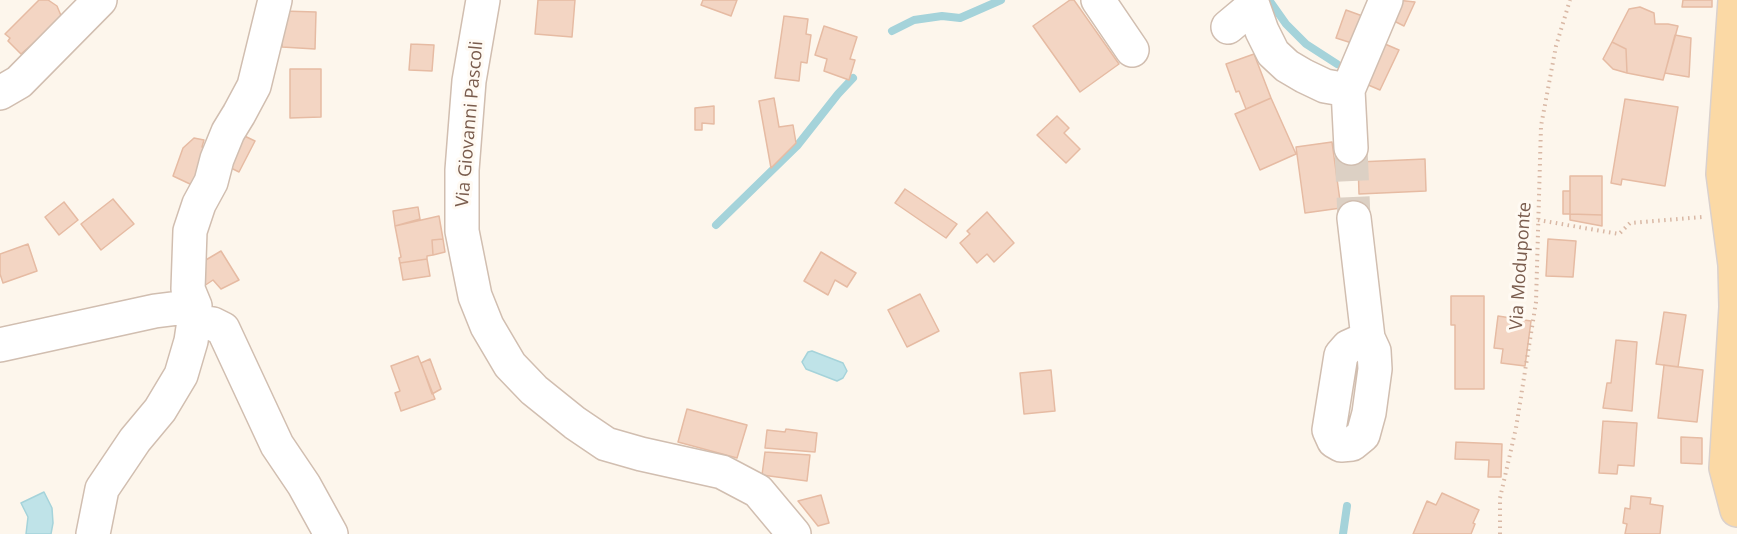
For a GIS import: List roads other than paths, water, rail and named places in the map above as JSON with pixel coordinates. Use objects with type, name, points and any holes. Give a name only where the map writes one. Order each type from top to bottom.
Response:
[{"type":"main road","points":[[1735,0],[1723,174],[1735,265],[1736,307],[1726,468],[1737,510]]},
{"type":"street","points":[[0,93],[19,82],[100,0]]},
{"type":"street","points":[[93,534],[102,489],[135,440],[160,411],[181,375],[191,341],[194,314],[188,289],[192,220],[211,182],[228,132],[254,86],[275,0]]},
{"type":"street","name":"Via Giovanni Pascoli","points":[[483,0],[469,81],[462,170],[462,231],[475,296],[487,326],[510,365],[534,390],[575,423],[606,444],[722,472],[758,491],[794,534]]},
{"type":"street","points":[[1098,0],[1132,50]]},
{"type":"street","points":[[1351,148],[1348,90],[1386,0]]},
{"type":"street","points":[[1228,27],[1252,3],[1269,47],[1287,66],[1325,86],[1348,90]]},
{"type":"street","points":[[1354,218],[1368,338]]},
{"type":"street","points":[[0,345],[155,311],[194,314],[223,329],[277,446],[304,485],[331,534]]},
{"type":"water","points":[[812,351],[843,363],[847,371],[843,378],[837,381],[806,369],[802,362],[808,352]]},
{"type":"water","points":[[44,492],[52,508],[51,534],[26,534],[28,517],[21,503]]},
{"type":"waterway","points":[[892,31],[914,20],[942,16],[960,18],[1001,0]]},
{"type":"waterway","points":[[1269,0],[1286,24],[1306,44],[1337,64]]},
{"type":"waterway","points":[[716,225],[797,146],[853,78]]},
{"type":"waterway","points":[[1343,534],[1347,506]]},
{"type":"tunnel","points":[[1351,148],[1354,218]]}]
